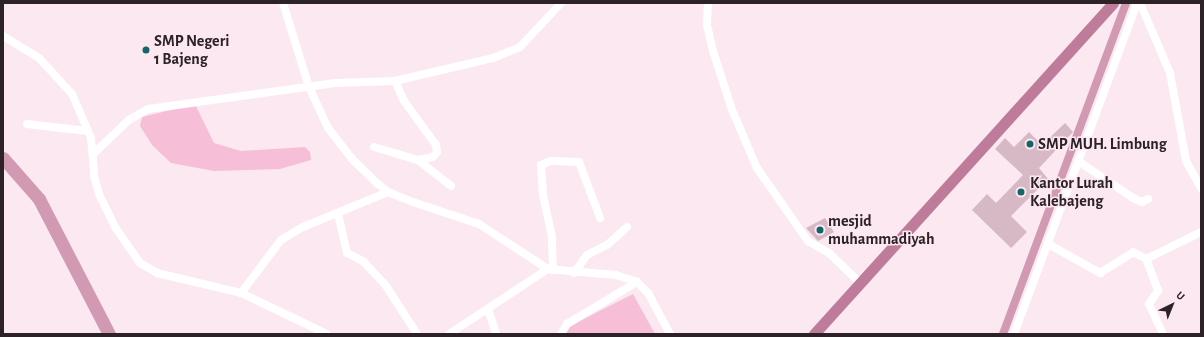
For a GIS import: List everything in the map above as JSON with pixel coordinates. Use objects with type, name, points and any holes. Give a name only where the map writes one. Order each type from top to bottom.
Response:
[{"type":"highway","points":[[814,334],[859,282],[1113,3]]},
{"type":"street","points":[[283,3],[309,87],[338,143],[388,192],[479,224],[551,269],[574,273],[616,275],[637,282],[648,293],[670,334]]},
{"type":"street","points":[[93,154],[129,120],[148,109],[358,81],[395,81],[467,66],[516,50],[561,3]]},
{"type":"street","points":[[708,3],[708,25],[713,51],[732,110],[757,168],[808,242],[829,253],[859,282]]},
{"type":"street","points":[[1014,334],[1137,3]]},
{"type":"street","points":[[1140,3],[1170,73],[1186,161],[1201,188]]},
{"type":"street","points":[[3,36],[39,58],[62,79],[81,111],[88,131],[99,194],[115,227],[140,263],[157,273],[241,294],[327,334]]},
{"type":"street","points":[[395,81],[404,101],[437,148],[433,157],[418,160]]},
{"type":"street","points":[[27,124],[88,131]]},
{"type":"street","points":[[374,147],[418,160],[450,186]]},
{"type":"street","points":[[551,269],[552,237],[543,195],[541,165],[551,161],[579,162],[600,218]]},
{"type":"street","points":[[1078,161],[1133,198],[1142,202],[1148,199]]},
{"type":"street","points":[[241,294],[281,240],[303,227],[338,214],[388,192]]},
{"type":"street","points":[[338,214],[347,253],[363,262],[386,286],[417,334]]},
{"type":"street","points":[[574,273],[587,255],[607,245],[627,227]]},
{"type":"street","points":[[1146,259],[1201,232]]},
{"type":"street","points":[[1048,244],[1100,273],[1133,252],[1146,259],[1158,291],[1150,304],[1163,334]]},
{"type":"street","points":[[449,334],[551,269]]},
{"type":"street","points":[[561,334],[567,324],[637,282]]},
{"type":"street","points":[[488,309],[496,334]]},
{"type":"shaded area","points":[[195,104],[214,143],[241,151],[305,147],[310,152],[311,160],[280,169],[214,171],[171,163],[152,145],[140,126],[142,117]]},
{"type":"shaded area","points":[[633,294],[655,334],[561,334],[564,329]]},
{"type":"building","name":"Kantor Lurah Kalebajeng","points":[[1065,123],[1073,132],[1039,168],[1048,179],[1011,216],[1027,232],[1011,248],[972,210],[987,194],[996,203],[1023,175],[995,149],[1005,138],[1014,147],[1029,132],[1042,145]]},
{"type":"building","name":"mesjid muhammadiyah","points":[[825,218],[834,232],[818,241],[806,228]]},
{"type":"waterway","points":[[1003,334],[1126,3]]},
{"type":"waterway","points":[[3,158],[39,199],[109,334]]},
{"type":"place","name":"SMP Negeri 1 Bajeng","points":[[146,50]]},
{"type":"place","name":"SMP MUH. Limbung","points":[[1030,144]]},
{"type":"place","name":"Kantor Lurah Kalebajeng","points":[[1021,192]]},
{"type":"place","name":"mesjid muhammadiyah","points":[[820,230]]}]
